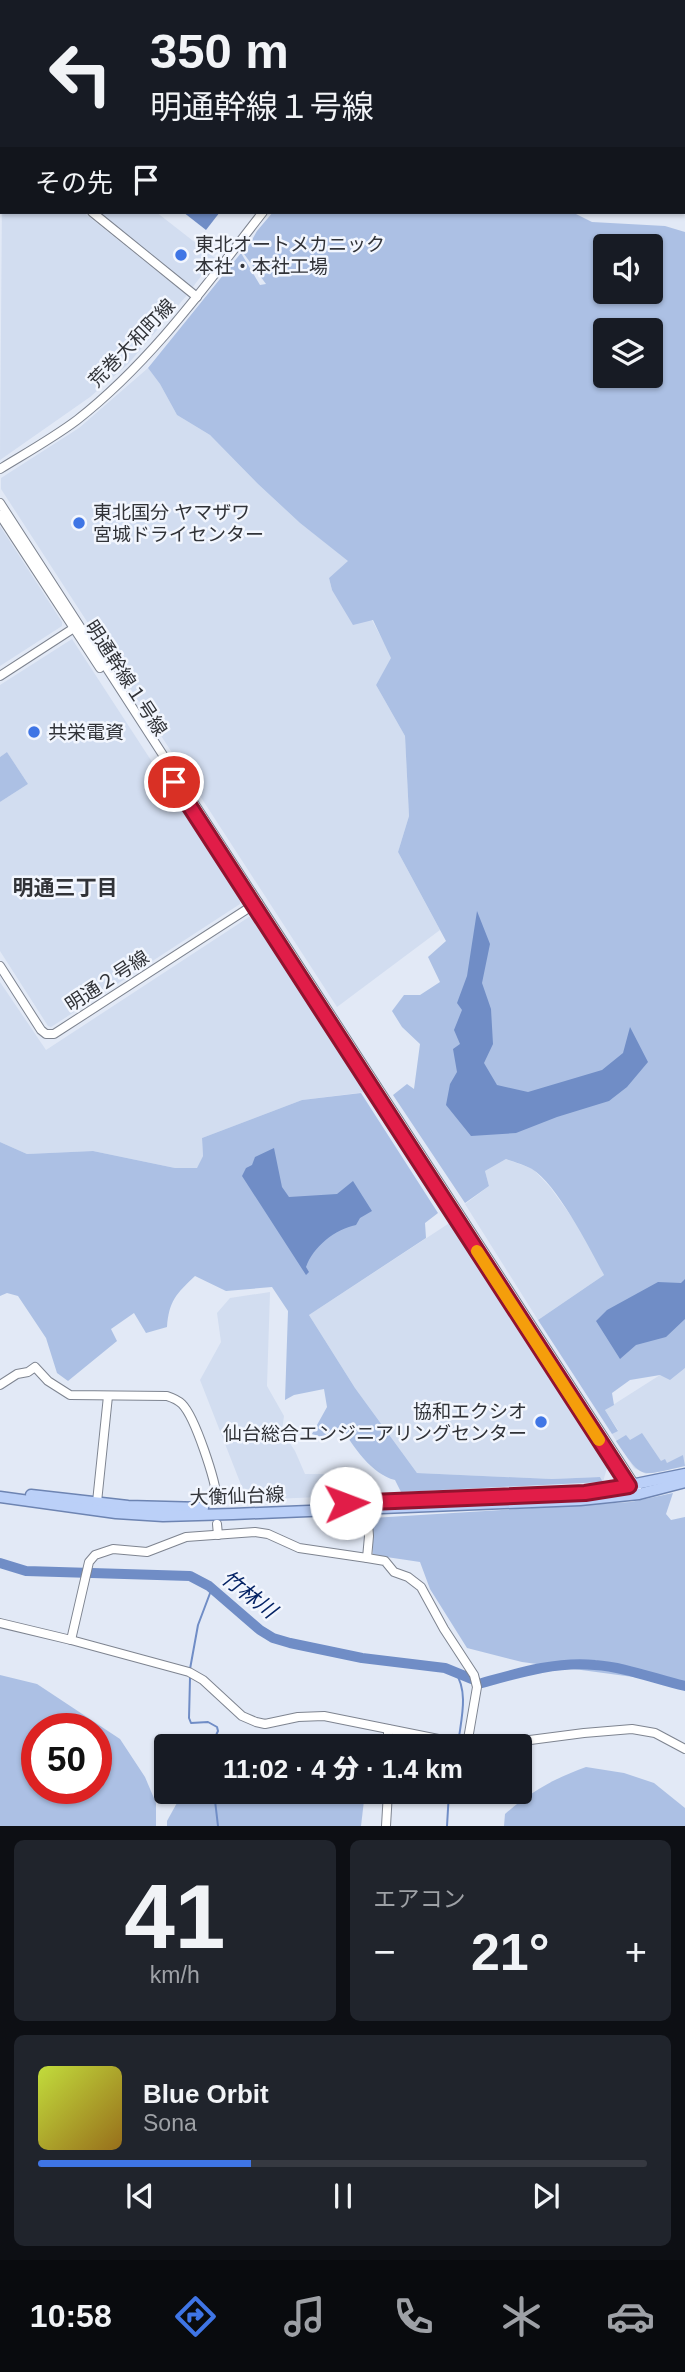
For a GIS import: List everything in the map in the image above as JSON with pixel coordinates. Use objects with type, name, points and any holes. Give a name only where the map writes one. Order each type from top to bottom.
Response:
[{"type":"main road","name":"大衡仙台線","points":[[0,1491],[128,1506],[202,1508],[634,1490],[685,1474]]},
{"type":"main road","name":"大衡仙台線","points":[[0,1497],[84,1510],[163,1516],[580,1500],[685,1482]]},
{"type":"street","points":[[94,214],[197,297]]},
{"type":"street","name":"荒巻大和町線","points":[[0,469],[48,439],[105,396],[139,364],[197,297],[261,214]]},
{"type":"street","points":[[0,503],[77,626],[0,676]]},
{"type":"street","name":"明通幹線１号線","points":[[0,515],[77,626],[634,1490]]},
{"type":"street","name":"明通２号線","points":[[0,967],[41,1030],[46,1034],[54,1034],[256,903]]},
{"type":"street","points":[[0,1385],[34,1367],[48,1381],[71,1395],[167,1396],[187,1410],[214,1479],[216,1500]]},
{"type":"street","points":[[97,1502],[108,1396]]},
{"type":"street","points":[[367,1510],[367,1559]]},
{"type":"street","points":[[218,1524],[218,1535]]},
{"type":"street","points":[[71,1640],[86,1569],[89,1562],[104,1550],[147,1552],[186,1537],[255,1532],[268,1534],[299,1548],[385,1561],[394,1572],[419,1585],[472,1670],[477,1687],[471,1734]]},
{"type":"street","points":[[0,1623],[189,1672],[242,1716],[256,1723],[324,1716],[412,1734]]},
{"type":"street","points":[[388,1729],[388,1734]]},
{"type":"street","points":[[532,1739],[632,1729],[655,1733],[685,1749]]},
{"type":"street","points":[[386,1826],[387,1804]]},
{"type":"shaded area","points":[[2,214],[86,214],[187,295],[128,364],[90,397],[0,460]]},
{"type":"shaded area","points":[[100,214],[159,214],[215,258],[192,288]]},
{"type":"shaded area","points":[[186,214],[218,214],[206,230]]},
{"type":"shaded area","points":[[271,214],[576,214],[592,222],[665,226],[685,232],[685,1368],[670,1380],[660,1375],[630,1380],[612,1393],[614,1405],[605,1410],[618,1431],[612,1434],[538,1320],[604,1275],[562,1202],[532,1169],[506,1159],[485,1171],[489,1186],[465,1203],[393,1095],[407,1084],[414,1089],[420,1044],[402,1027],[392,1011],[404,995],[420,995],[440,982],[428,957],[446,941],[398,852],[409,816],[405,736],[376,685],[391,658],[373,620],[353,625],[332,590],[329,578],[348,561],[300,523],[210,435],[177,415],[148,368],[241,253],[260,285],[266,284],[244,254],[257,231]]},
{"type":"shaded area","points":[[148,368],[177,415],[210,435],[300,523],[349,561],[329,578],[332,590],[372,620],[392,658],[376,685],[405,736],[409,816],[398,852],[440,930],[337,1007],[1,489],[1,478],[79,428]]},
{"type":"shaded area","points":[[0,526],[62,622],[62,626],[0,666]]},
{"type":"shaded area","points":[[72,639],[214,857],[240,899],[240,904],[51,1027],[0,951],[0,802],[28,784],[7,752],[0,757],[0,685]]},
{"type":"shaded area","points":[[7,752],[28,784],[0,802],[0,757]]},
{"type":"shaded area","points":[[477,911],[490,944],[482,983],[491,1009],[493,1044],[484,1063],[497,1085],[528,1092],[602,1070],[623,1053],[630,1027],[648,1062],[627,1087],[609,1101],[516,1133],[471,1136],[446,1105],[450,1084],[457,1072],[453,1049],[460,1044],[454,1030],[462,1010],[457,1003],[467,976]]},
{"type":"shaded area","points":[[249,917],[254,918],[366,1092],[302,1100],[202,1138],[203,1156],[198,1168],[175,1168],[93,1151],[27,1154],[0,1142],[0,982],[46,1050]]},
{"type":"shaded area","points":[[361,1093],[438,1213],[425,1223],[426,1238],[309,1315],[355,1388],[417,1473],[552,1479],[600,1477],[603,1482],[401,1492],[395,1480],[378,1472],[364,1459],[341,1427],[322,1437],[312,1434],[327,1407],[324,1389],[294,1395],[285,1400],[288,1311],[272,1287],[226,1291],[195,1276],[175,1299],[167,1327],[146,1333],[134,1313],[111,1329],[117,1341],[68,1381],[57,1373],[46,1338],[18,1296],[7,1293],[0,1296],[0,1142],[27,1154],[93,1151],[175,1168],[197,1168],[203,1156],[202,1138],[302,1100]]},
{"type":"shaded area","points":[[274,1148],[282,1187],[289,1197],[337,1194],[353,1181],[372,1211],[360,1218],[356,1225],[340,1230],[319,1246],[309,1260],[306,1267],[309,1272],[306,1275],[242,1176],[255,1157]]},
{"type":"shaded area","points":[[506,1159],[533,1169],[550,1187],[582,1231],[604,1275],[538,1320],[465,1204],[489,1186],[485,1171]]},
{"type":"shaded area","points":[[451,1222],[608,1464],[603,1482],[600,1477],[552,1479],[417,1473],[355,1388],[309,1315]]},
{"type":"shaded area","points":[[685,1279],[685,1319],[666,1337],[636,1345],[620,1359],[596,1321],[607,1310],[658,1282],[681,1283]]},
{"type":"shaded area","points":[[270,1292],[267,1386],[284,1416],[282,1431],[305,1474],[356,1474],[368,1495],[247,1500],[200,1380],[221,1342],[217,1313],[230,1298]]},
{"type":"shaded area","points":[[685,1368],[685,1466],[646,1474],[634,1468],[612,1434],[618,1430],[605,1410],[660,1375]]},
{"type":"shaded area","points":[[642,1433],[661,1461],[665,1459],[667,1463],[683,1455],[685,1466],[650,1473],[638,1469],[616,1441],[626,1435],[630,1440]]},
{"type":"shaded area","points":[[673,1493],[666,1514],[671,1520],[685,1517],[685,1684],[522,1662],[467,1648],[430,1589],[420,1562],[373,1555],[372,1518],[631,1502]]},
{"type":"shaded area","points":[[0,1675],[37,1684],[81,1713],[21,1713],[21,1804],[112,1804],[112,1734],[120,1739],[145,1777],[156,1804],[156,1826],[0,1826]]},
{"type":"shaded area","points":[[586,1767],[624,1773],[654,1783],[685,1808],[685,1826],[504,1826],[505,1814],[518,1804],[532,1804],[532,1793]]},
{"type":"shaded area","points":[[176,1804],[364,1804],[361,1826],[167,1826]]},
{"type":"waterway","name":"竹林川","points":[[0,1563],[26,1571],[190,1576],[209,1586],[273,1638],[362,1658],[445,1668],[472,1679]]},
{"type":"waterway","points":[[190,1669],[198,1625],[212,1588]]},
{"type":"waterway","name":"竹林川","points":[[482,1683],[538,1669],[581,1664],[618,1668],[685,1686]]},
{"type":"waterway","points":[[455,1672],[463,1695],[459,1734]]},
{"type":"waterway","points":[[190,1678],[191,1723],[208,1722],[217,1727],[217,1734]]},
{"type":"waterway","points":[[215,1804],[218,1826]]},
{"type":"waterway","points":[[447,1826],[448,1804]]},
{"type":"slow traffic","points":[[477,1251],[599,1440]]},
{"type":"place","name":"東北オートメカニック 本社・本社工場","points":[[181,255]]},
{"type":"place","name":"東北国分 ヤマザワ 宮城ドライセンター","points":[[79,523]]},
{"type":"place","name":"共栄電資","points":[[34,732]]},
{"type":"place","name":"協和エクシオ 仙台総合エンジニアリングセンター","points":[[541,1422]]},
{"type":"district","name":"明通三丁目","points":[[65,887]]},
{"type":"route","points":[[174,782],[629,1486],[585,1493],[346,1503]]}]
